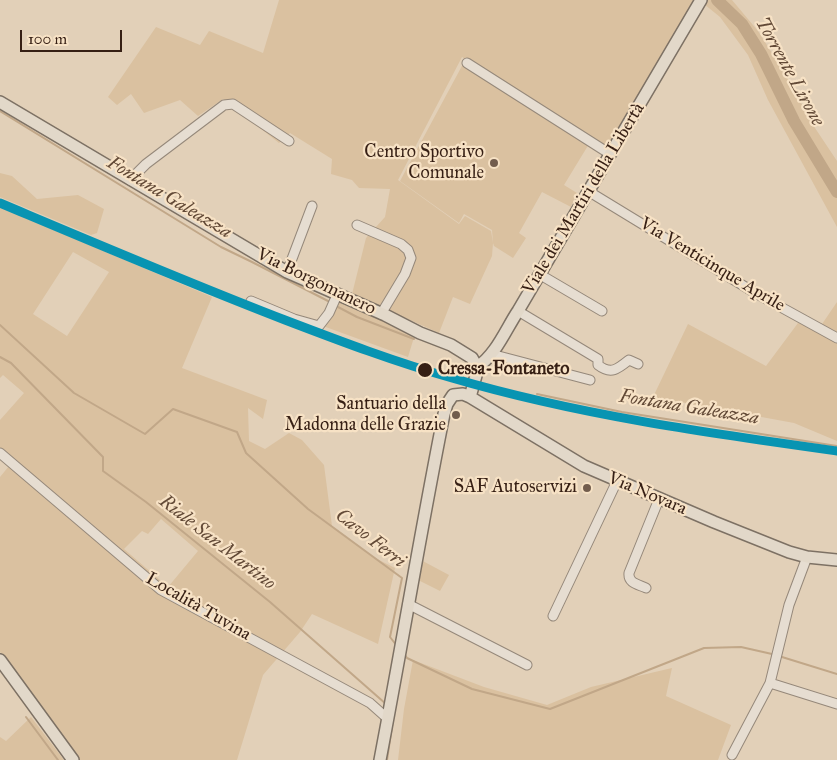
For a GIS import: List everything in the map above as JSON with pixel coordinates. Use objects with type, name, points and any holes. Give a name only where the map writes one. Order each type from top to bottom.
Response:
[{"type":"main road","name":"Viale dei Martiri della Libertà","points":[[477,367],[486,361],[518,310],[701,0]]},
{"type":"main road","name":"Via Borgomanero","points":[[0,102],[287,272],[420,333],[451,345],[472,358],[477,367]]},
{"type":"main road","points":[[380,760],[422,523],[446,409],[453,395],[462,394],[470,397],[477,367]]},
{"type":"main road","name":"Via Novara","points":[[470,397],[578,462],[617,481],[765,543],[807,557],[837,560]]},
{"type":"main road","points":[[0,660],[73,760]]},
{"type":"street","points":[[467,63],[610,154]]},
{"type":"street","points":[[130,180],[146,164],[224,105],[234,104],[289,140]]},
{"type":"street","name":"Via Venticinque Aprile","points":[[588,190],[757,294],[837,338]]},
{"type":"street","points":[[287,272],[312,206]]},
{"type":"street","points":[[357,225],[401,244],[408,250],[410,258],[405,274],[381,314]]},
{"type":"street","points":[[539,274],[602,311]]},
{"type":"street","points":[[251,301],[294,319],[319,326],[329,313],[337,295]]},
{"type":"street","points":[[518,310],[598,358],[598,365],[607,370],[617,370],[629,360],[638,364]]},
{"type":"street","points":[[491,354],[590,380]]},
{"type":"street","name":"Località Tuvina","points":[[0,453],[162,590],[389,712]]},
{"type":"street","points":[[553,616],[617,481]]},
{"type":"street","points":[[646,588],[630,581],[628,578],[658,499]]},
{"type":"street","points":[[732,755],[770,682],[789,604],[807,557]]},
{"type":"street","points":[[408,604],[527,665]]},
{"type":"street","points":[[770,682],[837,704]]},
{"type":"shaded area","points":[[279,0],[694,0],[607,147],[462,57],[398,180],[459,224],[465,216],[491,231],[493,243],[492,256],[470,304],[453,297],[439,333],[352,294],[366,238],[385,217],[390,189],[359,188],[352,180],[331,174],[332,159],[290,133],[279,143],[223,99],[198,116],[180,100],[144,113],[131,94],[117,105],[108,97],[156,27],[200,45],[209,31],[263,53]]},
{"type":"shaded area","points":[[706,0],[732,0],[758,31],[786,75],[813,125],[837,161],[837,227],[768,100],[748,55],[720,17],[704,4]]},
{"type":"shaded area","name":"Centro Sportivo Comunale","points":[[463,64],[589,144],[564,185],[577,193],[571,207],[542,192],[519,233],[526,238],[513,258],[494,246],[492,230],[464,214],[459,223],[400,181]]},
{"type":"shaded area","points":[[0,173],[12,176],[37,199],[78,195],[104,209],[97,233],[91,235],[0,197]]},
{"type":"shaded area","points":[[0,207],[212,297],[182,368],[267,400],[263,419],[248,408],[249,441],[265,449],[289,433],[302,440],[324,465],[332,526],[375,558],[395,568],[378,644],[312,614],[300,632],[263,675],[237,760],[79,760],[0,652],[0,477],[9,466],[0,458],[0,420],[24,393],[3,375],[0,378]],"holes":[[[73,252],[109,272],[67,336],[33,314]],[[161,519],[198,551],[168,587],[124,549],[142,531],[148,534]]]},
{"type":"shaded area","points":[[340,301],[415,334],[408,357],[323,326]]},
{"type":"shaded area","points":[[837,302],[837,441],[794,423],[653,397],[688,324],[766,366],[798,323],[818,330]]},
{"type":"shaded area","points":[[419,559],[449,575],[440,591],[416,579]]},
{"type":"shaded area","points":[[413,660],[484,687],[547,705],[591,687],[672,668],[666,696],[731,725],[718,760],[398,760],[404,709]]},
{"type":"shaded area","points":[[31,717],[64,760],[0,760],[0,737],[6,741]]},
{"type":"waterway","name":"Torrente Lirone","points":[[717,0],[742,24],[761,54],[794,121],[837,192]]},
{"type":"waterway","name":"Fontana Galeazza","points":[[0,111],[221,247],[328,301]]},
{"type":"waterway","name":"Fontana Galeazza","points":[[338,307],[357,317],[414,339]]},
{"type":"waterway","name":"Cavo Ferri","points":[[0,325],[74,393],[145,434],[173,409],[237,432],[246,453],[308,509],[402,578],[390,637],[397,646]]},
{"type":"waterway","name":"Riale San Martino","points":[[0,357],[11,363],[103,457],[103,471],[146,502],[270,602],[386,704]]},
{"type":"waterway","name":"Fontana Galeazza","points":[[537,394],[622,412],[837,446]]},
{"type":"waterway","name":"Cavo Ferri","points":[[405,655],[407,658],[472,689],[550,709],[704,648],[741,647],[772,654]]},
{"type":"waterway","name":"Cavo Ferri","points":[[782,657],[837,674]]},
{"type":"waterway","name":"Riale San Martino","points":[[387,760],[394,713]]},
{"type":"waterway","points":[[26,717],[58,760]]},
{"type":"transit line","points":[[0,203],[249,306],[431,372],[499,391],[595,413],[692,430],[837,451]]},
{"type":"place","name":"Centro Sportivo Comunale","points":[[494,163]]},
{"type":"place","name":"Cressa-Fontaneto","points":[[425,370]]},
{"type":"place","name":"Santuario della Madonna delle Grazie","points":[[456,415]]},
{"type":"place","name":"SAF Autoservizi","points":[[587,488]]}]
